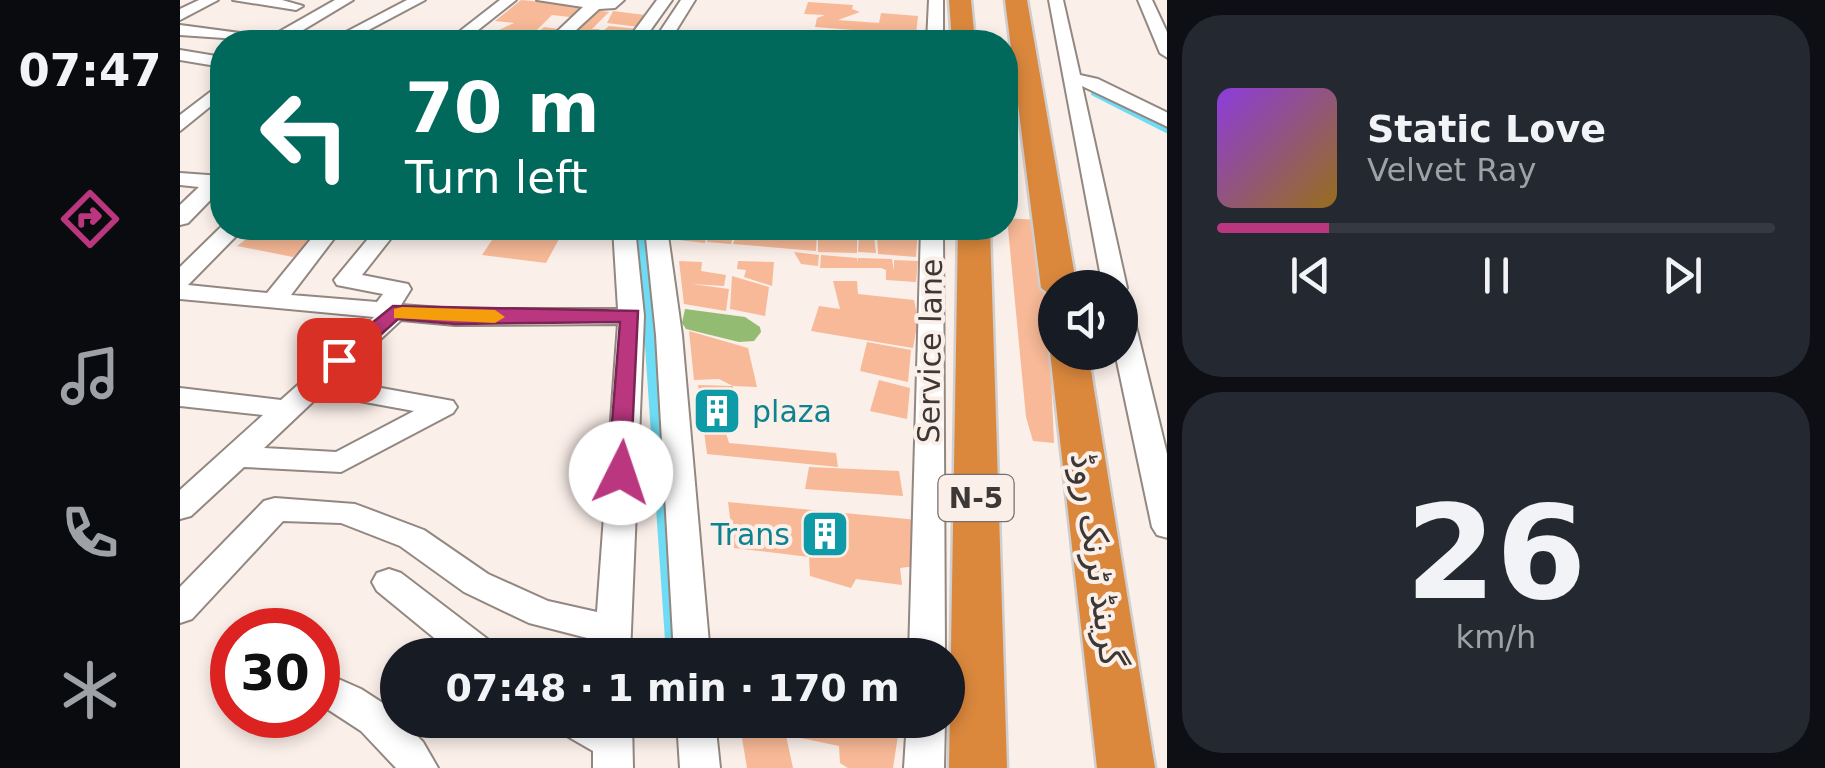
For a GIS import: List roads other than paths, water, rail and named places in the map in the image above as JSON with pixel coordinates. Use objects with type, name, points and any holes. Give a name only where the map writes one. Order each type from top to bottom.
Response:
[{"type":"highway","points":[[960,0],[963,30]]},
{"type":"highway","points":[[1014,4],[1056,270]]},
{"type":"highway","name":"N-5","points":[[974,240],[978,768]]},
{"type":"highway","name":"گرینڈ ٹرنک روڈ","points":[[1071,370],[1126,768]]},
{"type":"street","points":[[180,15],[211,0]]},
{"type":"street","points":[[240,0],[296,6]]},
{"type":"street","points":[[294,30],[346,0]]},
{"type":"street","points":[[359,30],[418,0]]},
{"type":"street","points":[[470,30],[509,0]]},
{"type":"street","points":[[544,0],[610,5],[616,0]]},
{"type":"street","points":[[643,30],[665,0]]},
{"type":"street","points":[[669,30],[688,0]]},
{"type":"street","points":[[935,30],[936,0]]},
{"type":"street","points":[[1056,0],[1110,270]]},
{"type":"street","points":[[1132,0],[1145,0],[1167,51]]},
{"type":"street","points":[[567,30],[595,4]]},
{"type":"street","points":[[180,30],[210,34]]},
{"type":"street","points":[[180,56],[210,60]]},
{"type":"street","points":[[1070,78],[1092,83],[1167,120]]},
{"type":"street","points":[[180,99],[210,95]]},
{"type":"street","points":[[180,125],[210,101]]},
{"type":"street","points":[[180,178],[210,181]]},
{"type":"street","points":[[180,218],[210,190]]},
{"type":"street","points":[[180,280],[221,240]]},
{"type":"street","points":[[274,300],[322,240]]},
{"type":"street","points":[[180,508],[388,312],[399,288],[346,280],[378,240]]},
{"type":"street","points":[[612,638],[631,316],[625,240]]},
{"type":"street","points":[[657,240],[670,353],[691,638]]},
{"type":"street","name":"Service lane","points":[[926,638],[932,240]]},
{"type":"street","points":[[180,292],[455,317],[631,316]]},
{"type":"street","points":[[1133,370],[1167,523]]},
{"type":"street","points":[[232,456],[342,462],[443,407],[312,384]]},
{"type":"street","points":[[180,397],[285,408]]},
{"type":"street","points":[[180,609],[275,509],[344,512],[412,538],[476,583],[602,638]]},
{"type":"street","points":[[389,582],[460,638]]},
{"type":"street","points":[[340,695],[402,740],[418,768]]},
{"type":"street","points":[[698,738],[700,768]]},
{"type":"street","points":[[924,768],[925,738]]},
{"type":"water","points":[[638,240],[654,240],[696,638],[665,638]]},
{"type":"waterway","points":[[1097,92],[1167,128]]},
{"type":"place","name":"plaza","points":[[717,411]]},
{"type":"place","name":"Trans","points":[[825,534]]}]
